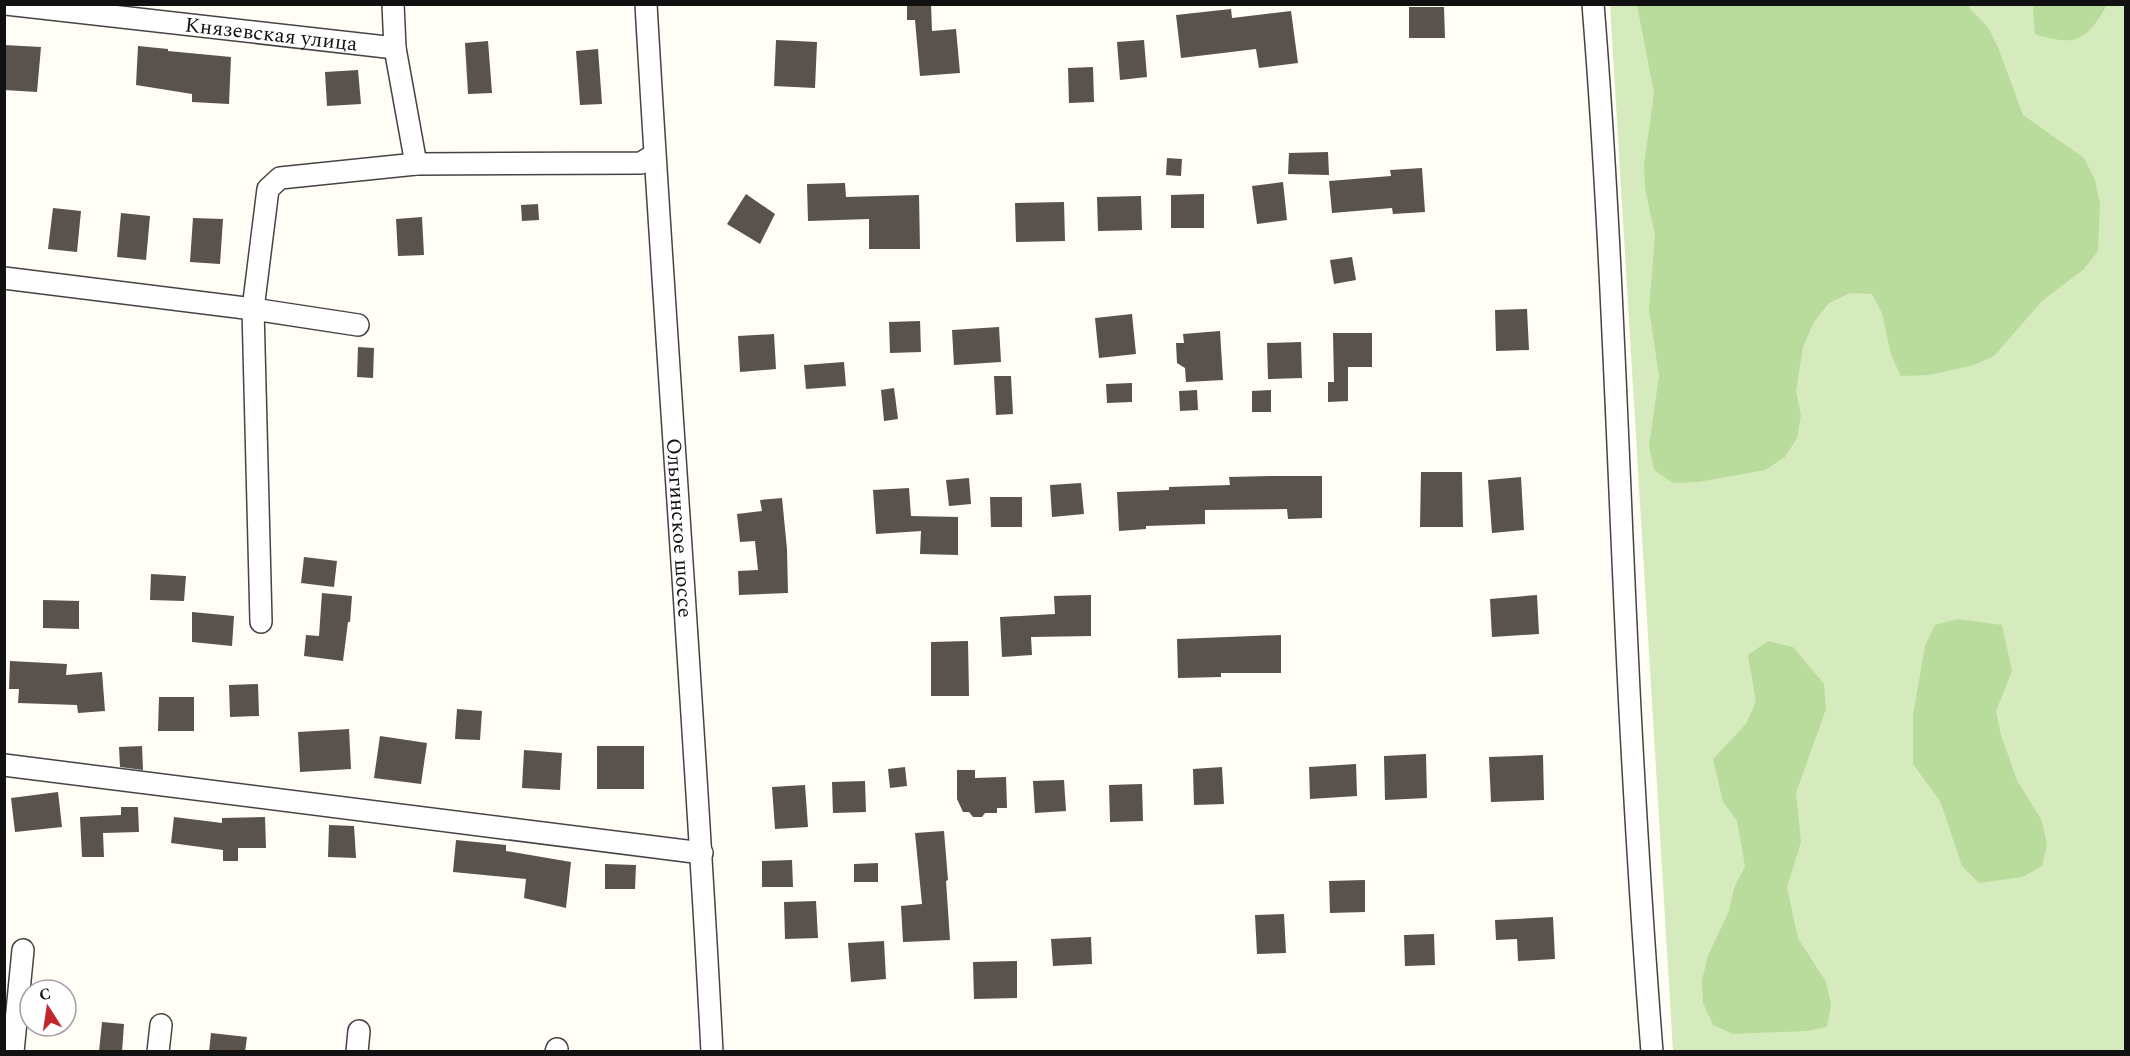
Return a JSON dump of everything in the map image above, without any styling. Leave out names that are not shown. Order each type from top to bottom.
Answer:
[{"type":"street","name":"Князевская улица","points":[[6,4],[395,48]]},
{"type":"street","points":[[393,4],[395,48],[416,164]]},
{"type":"street","name":"Ольгинское шоссе","points":[[646,4],[654,154],[702,853],[712,1052]]},
{"type":"street","points":[[1593,4],[1603,136],[1618,422],[1630,710],[1652,1052]]},
{"type":"street","points":[[261,622],[253,309],[268,189],[280,177],[416,164],[641,163],[654,154]]},
{"type":"street","points":[[4,278],[253,309],[358,326]]},
{"type":"street","points":[[4,765],[702,853]]},
{"type":"street","points":[[13,1052],[23,950]]},
{"type":"street","points":[[158,1052],[161,1025]]},
{"type":"green space","points":[[2036,4],[2107,5],[2093,27],[2086,33],[2078,38],[2061,40],[2035,34],[2033,8]]},
{"type":"green space","points":[[1610,5],[2125,5],[2125,1051],[1673,1051]]},
{"type":"green space","points":[[1637,5],[1969,5],[1970,9],[1987,26],[1998,47],[2023,115],[2084,158],[2095,180],[2100,204],[2098,251],[2084,269],[2042,301],[1994,356],[1974,365],[1929,375],[1901,376],[1891,355],[1882,313],[1872,294],[1850,293],[1829,303],[1814,322],[1803,347],[1796,391],[1801,415],[1797,438],[1785,457],[1765,470],[1698,482],[1673,483],[1654,470],[1649,446],[1659,376],[1649,309],[1655,235],[1645,188],[1644,165],[1654,93]]},
{"type":"green space","points":[[1958,619],[2002,625],[2012,671],[1996,711],[2001,735],[2017,780],[2042,821],[2047,845],[2042,866],[2022,877],[1979,883],[1962,866],[1940,801],[1913,764],[1913,715],[1925,646],[1935,625]]},
{"type":"green space","points":[[1768,641],[1793,647],[1824,684],[1826,709],[1796,793],[1801,842],[1787,887],[1798,938],[1826,982],[1831,1005],[1827,1027],[1806,1031],[1733,1034],[1713,1025],[1703,1003],[1702,980],[1708,956],[1729,911],[1734,888],[1745,866],[1737,821],[1723,802],[1713,759],[1746,724],[1756,702],[1748,655]]},
{"type":"building","points":[[907,4],[931,4],[932,31],[956,29],[960,73],[920,76],[915,20],[907,20]]},
{"type":"building","points":[[1409,7],[1444,7],[1445,38],[1409,38]]},
{"type":"building","points":[[1231,9],[1232,18],[1291,11],[1298,63],[1259,68],[1256,49],[1181,58],[1176,15]]},
{"type":"building","points":[[776,40],[817,42],[815,88],[774,86]]},
{"type":"building","points":[[1144,40],[1147,77],[1120,80],[1117,42]]},
{"type":"building","points":[[488,41],[492,93],[468,94],[465,43]]},
{"type":"building","points":[[4,45],[41,47],[37,92],[4,90]]},
{"type":"building","points":[[138,46],[231,57],[229,104],[192,102],[192,94],[136,85]]},
{"type":"building","points":[[598,49],[602,104],[580,105],[576,51]]},
{"type":"building","points":[[1093,67],[1094,102],[1069,103],[1068,68]]},
{"type":"building","points":[[358,70],[361,104],[327,106],[325,72]]},
{"type":"building","points":[[1328,152],[1329,175],[1288,174],[1289,153]]},
{"type":"building","points":[[1167,158],[1182,159],[1181,176],[1166,175]]},
{"type":"building","points":[[1422,168],[1425,212],[1393,214],[1392,208],[1332,213],[1329,181],[1391,176],[1390,170]]},
{"type":"building","points":[[1283,182],[1287,220],[1257,224],[1252,186]]},
{"type":"building","points":[[845,183],[846,197],[919,195],[920,249],[869,249],[869,219],[808,221],[807,184]]},
{"type":"building","points":[[746,194],[775,214],[760,244],[727,224]]},
{"type":"building","points":[[1204,194],[1204,228],[1171,228],[1171,195]]},
{"type":"building","points":[[1141,196],[1142,230],[1098,231],[1097,197]]},
{"type":"building","points":[[1064,202],[1065,241],[1016,242],[1015,203]]},
{"type":"building","points":[[538,204],[539,220],[522,221],[521,205]]},
{"type":"building","points":[[53,208],[81,211],[77,252],[48,249]]},
{"type":"building","points":[[121,213],[150,216],[146,260],[117,257]]},
{"type":"building","points":[[422,217],[424,255],[398,256],[396,219]]},
{"type":"building","points":[[193,218],[223,219],[220,264],[190,262]]},
{"type":"building","points":[[1352,257],[1356,280],[1334,284],[1330,260]]},
{"type":"building","points":[[1527,309],[1529,350],[1496,351],[1495,310]]},
{"type":"building","points":[[1132,314],[1136,354],[1099,358],[1095,318]]},
{"type":"building","points":[[920,321],[921,352],[890,353],[889,322]]},
{"type":"building","points":[[999,327],[1001,362],[954,365],[952,330]]},
{"type":"building","points":[[1220,331],[1223,380],[1186,382],[1185,368],[1177,363],[1176,343],[1184,343],[1183,334]]},
{"type":"building","points":[[1333,333],[1372,333],[1372,367],[1348,367],[1348,401],[1328,402],[1328,382],[1334,382]]},
{"type":"building","points":[[774,334],[776,369],[740,372],[738,336]]},
{"type":"building","points":[[1301,342],[1302,378],[1268,379],[1267,343]]},
{"type":"building","points":[[358,347],[374,348],[373,378],[357,377]]},
{"type":"building","points":[[844,362],[846,386],[806,389],[804,365]]},
{"type":"building","points":[[994,376],[1011,376],[1013,414],[996,415]]},
{"type":"building","points":[[1132,383],[1132,402],[1107,403],[1106,384]]},
{"type":"building","points":[[894,388],[898,419],[884,421],[881,390]]},
{"type":"building","points":[[1197,390],[1198,410],[1180,411],[1179,391]]},
{"type":"building","points":[[1271,390],[1271,412],[1252,412],[1252,391]]},
{"type":"building","points":[[1421,472],[1462,472],[1463,527],[1420,527]]},
{"type":"building","points":[[1322,476],[1322,518],[1288,519],[1287,509],[1205,510],[1205,524],[1146,526],[1146,529],[1119,531],[1117,492],[1230,485],[1229,477]]},
{"type":"building","points":[[1521,477],[1524,530],[1492,533],[1488,480]]},
{"type":"building","points":[[969,478],[971,504],[949,506],[946,480]]},
{"type":"building","points":[[1081,483],[1084,514],[1052,517],[1050,485]]},
{"type":"building","points":[[909,488],[911,516],[958,517],[958,555],[920,554],[921,531],[876,534],[873,490]]},
{"type":"building","points":[[990,497],[1022,497],[1022,527],[991,527]]},
{"type":"building","points":[[782,498],[788,593],[739,595],[738,571],[758,570],[755,541],[740,542],[737,514],[762,511],[760,500]]},
{"type":"building","points":[[304,557],[337,561],[334,587],[301,583]]},
{"type":"building","points":[[151,574],[186,576],[184,601],[150,600]]},
{"type":"building","points":[[322,593],[352,596],[343,661],[304,656],[306,635],[319,636]]},
{"type":"building","points":[[1091,595],[1091,636],[1031,637],[1032,655],[1002,657],[1000,617],[1055,614],[1054,596]]},
{"type":"building","points":[[1537,595],[1539,634],[1492,637],[1490,599]]},
{"type":"building","points":[[43,600],[79,601],[79,629],[43,628]]},
{"type":"building","points":[[192,612],[234,616],[232,646],[192,642]]},
{"type":"building","points":[[1281,635],[1281,673],[1221,673],[1221,677],[1178,678],[1177,639]]},
{"type":"building","points":[[968,641],[969,696],[931,696],[931,642]]},
{"type":"building","points":[[10,661],[67,664],[66,675],[102,672],[105,711],[78,713],[77,705],[18,703],[19,689],[9,689]]},
{"type":"building","points":[[258,684],[259,716],[230,717],[229,685]]},
{"type":"building","points":[[159,697],[194,697],[194,731],[158,731]]},
{"type":"building","points":[[457,709],[482,711],[480,740],[455,739]]},
{"type":"building","points":[[349,729],[351,769],[300,772],[298,732]]},
{"type":"building","points":[[380,736],[427,743],[421,784],[374,778]]},
{"type":"building","points":[[142,746],[143,770],[120,767],[119,747]]},
{"type":"building","points":[[597,746],[644,746],[644,789],[597,789]]},
{"type":"building","points":[[524,750],[562,753],[560,790],[522,788]]},
{"type":"building","points":[[1426,754],[1427,798],[1385,800],[1384,756]]},
{"type":"building","points":[[1543,755],[1544,800],[1491,802],[1489,757]]},
{"type":"building","points":[[1356,764],[1357,796],[1310,799],[1309,767]]},
{"type":"building","points":[[905,767],[907,786],[890,788],[888,769]]},
{"type":"building","points":[[1222,767],[1224,804],[1194,805],[1193,769]]},
{"type":"building","points":[[957,770],[975,770],[975,778],[1006,777],[1007,808],[997,808],[997,813],[985,813],[982,817],[973,817],[969,812],[963,812],[957,799]]},
{"type":"building","points":[[1064,780],[1066,811],[1035,813],[1033,781]]},
{"type":"building","points":[[865,781],[866,812],[833,813],[832,782]]},
{"type":"building","points":[[1142,784],[1143,821],[1110,822],[1109,785]]},
{"type":"building","points":[[805,785],[808,827],[775,829],[772,787]]},
{"type":"building","points":[[58,792],[62,827],[15,832],[11,798]]},
{"type":"building","points":[[121,807],[138,807],[139,832],[103,833],[104,857],[82,857],[80,817],[121,815]]},
{"type":"building","points":[[174,817],[222,823],[222,818],[265,817],[266,848],[238,848],[238,861],[223,861],[223,850],[171,843]]},
{"type":"building","points":[[329,825],[354,826],[356,858],[328,857]]},
{"type":"building","points":[[944,831],[950,940],[903,942],[901,906],[922,904],[915,833]]},
{"type":"building","points":[[456,840],[506,845],[506,851],[571,862],[566,908],[524,898],[526,879],[453,872]]},
{"type":"building","points":[[792,860],[793,887],[762,887],[762,861]]},
{"type":"building","points":[[878,863],[878,882],[854,882],[854,864]]},
{"type":"building","points":[[605,864],[636,865],[635,889],[605,889]]},
{"type":"building","points":[[1365,880],[1365,912],[1330,913],[1329,881]]},
{"type":"building","points":[[816,901],[818,938],[785,939],[784,902]]},
{"type":"building","points":[[1284,914],[1286,953],[1257,954],[1255,915]]},
{"type":"building","points":[[1553,917],[1555,959],[1518,961],[1517,939],[1496,940],[1495,920]]},
{"type":"building","points":[[1434,934],[1435,965],[1405,966],[1404,935]]},
{"type":"building","points":[[1091,937],[1092,964],[1053,966],[1051,939]]},
{"type":"building","points":[[884,941],[886,979],[851,982],[848,943]]},
{"type":"building","points":[[1017,961],[1017,998],[974,999],[973,962]]},
{"type":"building","points":[[102,1022],[124,1024],[122,1052],[99,1052]]},
{"type":"building","points":[[211,1033],[247,1037],[245,1052],[209,1052]]}]
